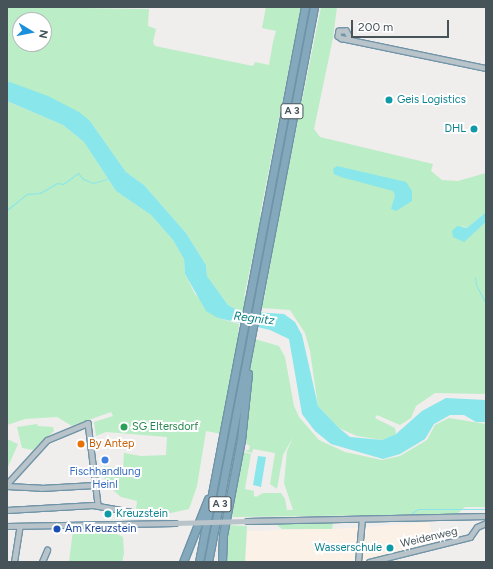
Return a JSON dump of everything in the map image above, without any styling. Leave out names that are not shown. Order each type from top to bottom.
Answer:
[{"type":"highway","name":"A 3","points":[[208,562],[234,447],[248,346],[258,294],[263,248],[305,7]]},
{"type":"highway","name":"A 3","points":[[269,215],[314,7]]},
{"type":"highway","name":"A 3","points":[[199,562],[250,293],[263,248]]},
{"type":"highway","points":[[240,408],[248,362],[248,346]]},
{"type":"highway","points":[[213,562],[234,447]]},
{"type":"highway","points":[[222,562],[223,535],[234,447]]},
{"type":"highway","points":[[182,562],[204,511],[221,448]]},
{"type":"street","points":[[350,39],[486,68]]},
{"type":"street","points":[[7,485],[47,440],[88,423],[94,485],[98,505]]},
{"type":"street","points":[[7,485],[36,488],[94,485]]},
{"type":"street","points":[[7,510],[98,505],[138,513]]},
{"type":"street","points":[[7,526],[486,516]]},
{"type":"street","points":[[358,562],[362,519]]},
{"type":"street","name":"Weidenweg","points":[[369,562],[470,537],[477,527],[486,523]]},
{"type":"street","points":[[14,562],[20,526]]},
{"type":"street","points":[[42,562],[47,550]]},
{"type":"shaded area","points":[[429,522],[435,545],[365,562],[245,562],[247,531],[355,528]]},
{"type":"green space","points":[[7,7],[149,9],[148,26],[156,29],[153,42],[155,46],[253,66],[255,62],[269,65],[276,31],[262,28],[266,7],[301,7],[260,215],[278,219],[321,7],[337,7],[333,38],[314,129],[320,137],[433,164],[431,171],[442,180],[458,181],[486,173],[486,212],[467,228],[462,226],[469,237],[486,222],[486,394],[435,393],[416,406],[411,418],[400,425],[377,415],[375,418],[395,428],[396,434],[382,440],[357,436],[339,428],[318,406],[310,351],[305,333],[290,310],[262,308],[252,311],[239,311],[228,305],[207,276],[206,265],[186,233],[144,185],[126,172],[90,121],[7,81]],"holes":[[[255,246],[273,249],[264,300],[244,297]]]},
{"type":"green space","points":[[7,101],[63,125],[84,142],[116,191],[151,215],[173,240],[184,259],[185,274],[195,294],[218,318],[239,324],[238,334],[279,346],[285,357],[294,406],[299,417],[319,440],[345,452],[382,460],[400,456],[427,440],[435,425],[449,418],[486,424],[486,507],[465,507],[457,514],[232,517],[243,452],[251,454],[245,489],[254,491],[254,496],[256,497],[263,493],[281,493],[285,499],[287,510],[293,510],[284,483],[287,451],[293,437],[283,455],[277,489],[270,484],[275,453],[253,449],[252,453],[244,451],[249,450],[250,446],[243,441],[244,438],[206,431],[197,486],[189,509],[171,513],[145,513],[143,510],[136,510],[137,501],[121,497],[105,483],[104,466],[123,469],[124,453],[141,456],[166,455],[167,437],[106,432],[96,436],[94,422],[113,416],[111,412],[72,426],[57,417],[25,419],[7,425]]},
{"type":"green space","points":[[37,424],[38,426],[53,427],[54,431],[33,450],[22,448],[17,427]]},
{"type":"green space","points":[[7,439],[18,444],[7,469]]},
{"type":"green space","points":[[333,523],[332,529],[282,529],[276,524]]},
{"type":"green space","points":[[227,525],[247,526],[245,562],[224,562]]},
{"type":"green space","points":[[73,530],[111,531],[123,537],[124,554],[122,562],[69,562]]},
{"type":"water","name":"Regnitz","points":[[7,81],[48,96],[79,112],[90,121],[126,172],[144,185],[186,233],[206,265],[207,276],[228,305],[239,311],[284,314],[295,322],[302,335],[318,406],[350,437],[382,440],[396,434],[422,411],[446,398],[486,400],[486,422],[476,422],[464,415],[450,415],[434,424],[425,439],[400,454],[383,459],[331,444],[315,431],[302,414],[289,339],[270,330],[218,318],[206,311],[185,274],[184,259],[173,240],[151,215],[116,191],[84,142],[63,125],[7,101]]},
{"type":"water","points":[[337,166],[406,182],[412,191],[412,201],[396,211],[391,209],[395,195],[393,191],[334,174],[333,169]]},
{"type":"water","points":[[486,212],[486,222],[464,242],[453,237],[452,231],[457,226],[467,228]]},
{"type":"water","points":[[258,456],[266,457],[261,487],[253,485]]},
{"type":"waterway","points":[[7,210],[27,194],[40,193],[57,183],[63,184],[78,173],[83,179],[93,183],[107,179]]},
{"type":"waterway","points":[[475,277],[476,285],[486,304]]},
{"type":"waterway","points":[[412,513],[418,509],[485,509],[486,506]]},
{"type":"place","name":"Geis Logistics","points":[[389,100]]},
{"type":"place","name":"DHL","points":[[474,129]]},
{"type":"place","name":"SG Eltersdorf","points":[[124,427]]},
{"type":"place","name":"By Antep","points":[[81,444]]},
{"type":"place","name":"Fischhandlung Heinl","points":[[105,460]]},
{"type":"place","name":"Kreuzstein","points":[[108,514]]},
{"type":"place","name":"Am Kreuzstein","points":[[57,529]]},
{"type":"place","name":"Wasserschule","points":[[390,548]]}]
